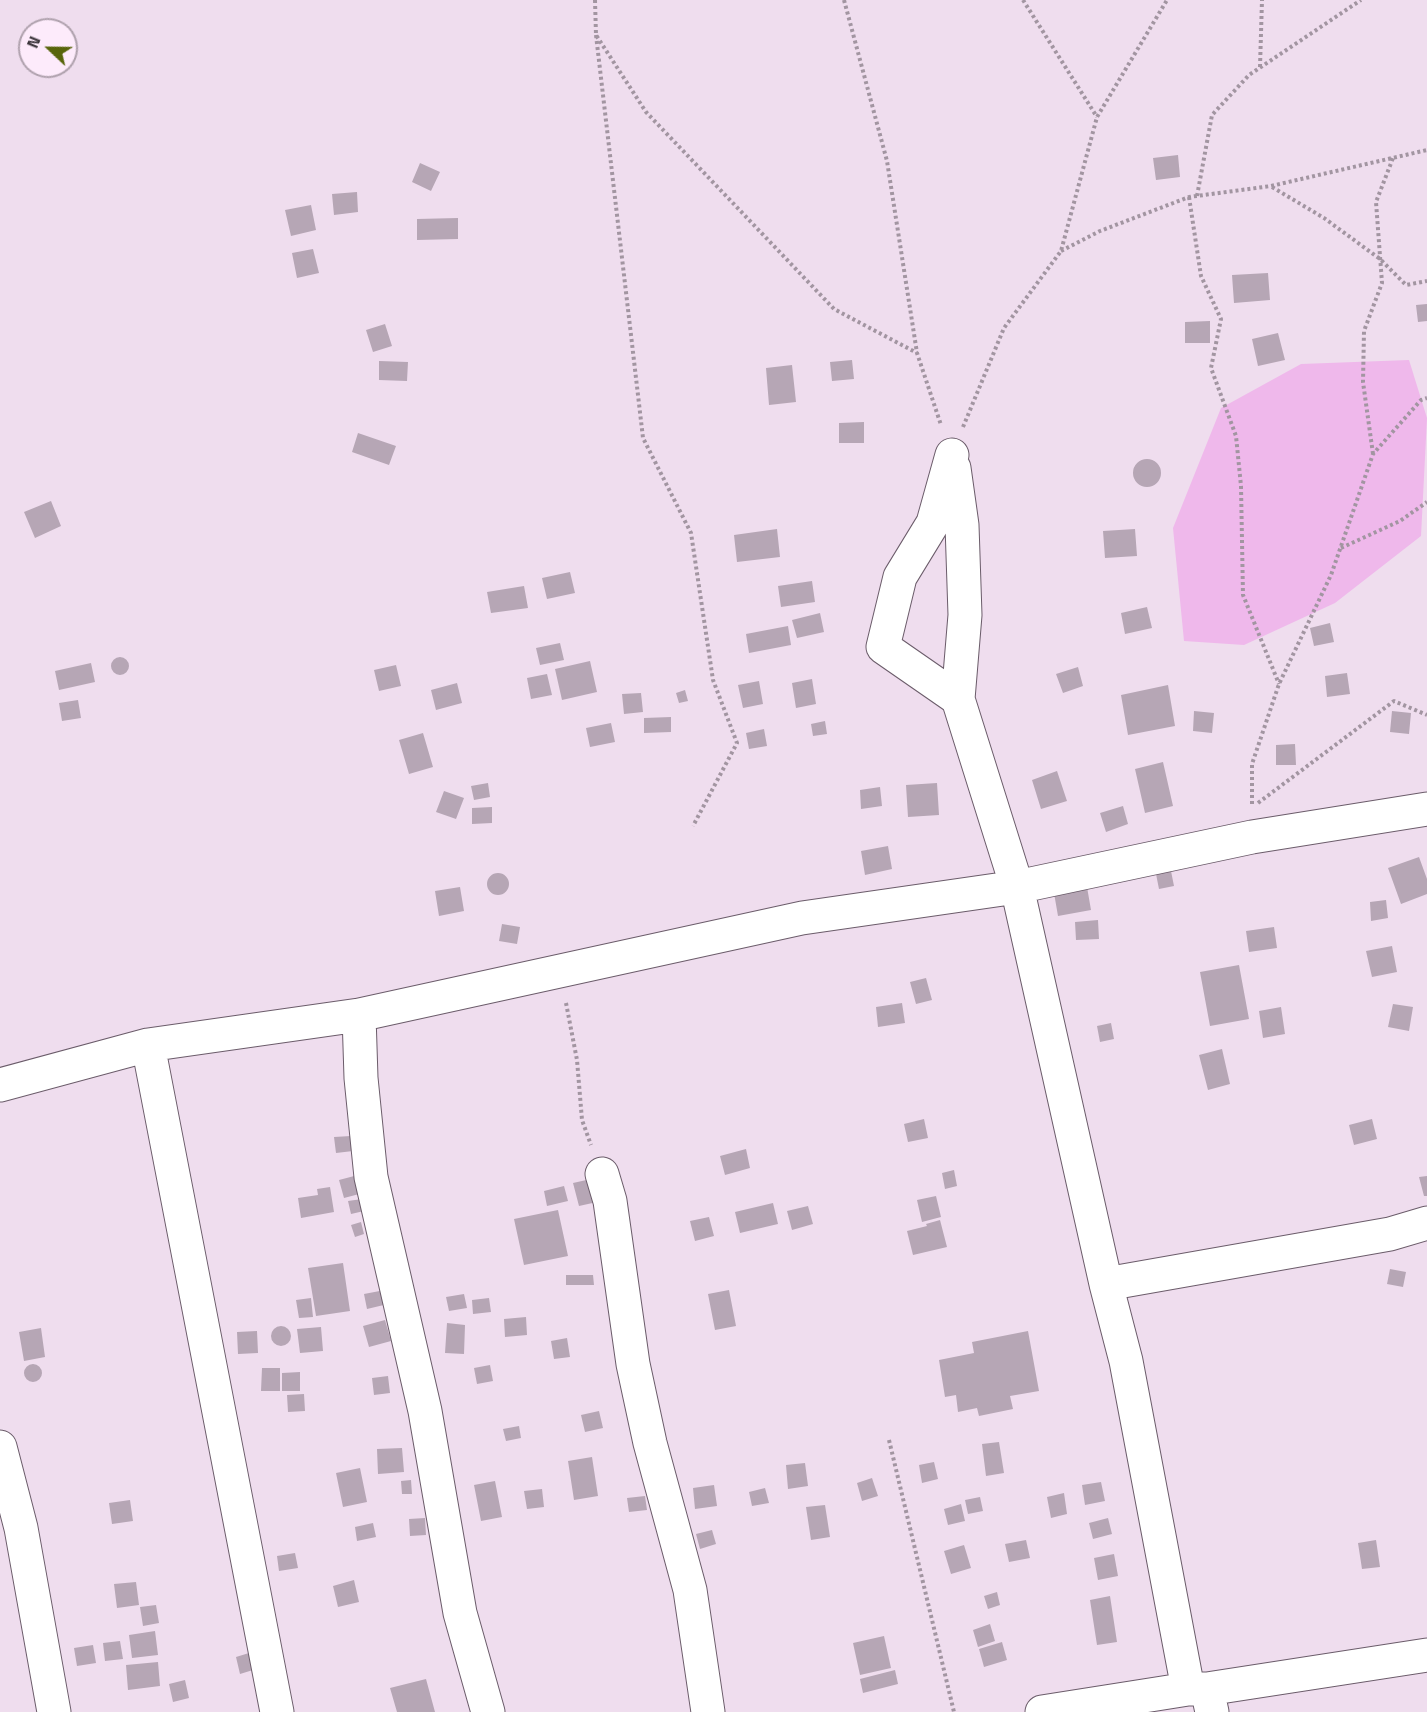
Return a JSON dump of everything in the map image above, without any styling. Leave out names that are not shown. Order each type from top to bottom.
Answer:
[{"type":"street","points":[[952,455],[933,523],[900,577],[883,647],[958,699]]},
{"type":"street","points":[[952,455],[962,525],[964,615],[958,699],[1017,887],[1202,1697]]},
{"type":"street","points":[[0,1085],[148,1045],[359,1015],[802,918],[1017,887],[1252,837],[1427,809]]},
{"type":"street","points":[[359,1015],[361,1078],[371,1177],[425,1411],[460,1613],[488,1712]]},
{"type":"street","points":[[148,1045],[277,1712]]},
{"type":"street","points":[[602,1174],[610,1202],[633,1364],[650,1443],[690,1590],[708,1712]]},
{"type":"street","points":[[1106,1284],[1389,1234],[1427,1223]]},
{"type":"street","points":[[0,1447],[21,1528],[54,1712]]},
{"type":"street","points":[[1042,1712],[1202,1697],[1427,1655]]},
{"type":"path","points":[[595,0],[596,35],[643,438],[691,533],[713,680],[737,743],[693,826]]},
{"type":"path","points":[[1023,0],[1097,117]]},
{"type":"path","points":[[952,455],[1004,328],[1061,250],[1097,117],[1167,0]]},
{"type":"path","points":[[1260,68],[1263,0]]},
{"type":"path","points":[[1197,196],[1212,115],[1249,75],[1361,0]]},
{"type":"path","points":[[844,1],[887,161],[917,353],[952,455]]},
{"type":"path","points":[[596,35],[646,112],[834,309],[917,353]]},
{"type":"path","points":[[1061,250],[1100,231],[1189,197],[1271,186],[1427,150]]},
{"type":"path","points":[[1373,454],[1363,382],[1364,332],[1382,283],[1376,202],[1394,158]]},
{"type":"path","points":[[1271,186],[1324,218],[1380,259],[1406,285],[1427,281]]},
{"type":"path","points":[[1189,197],[1201,276],[1221,320],[1211,368],[1236,436],[1241,486],[1243,595],[1279,684]]},
{"type":"path","points":[[1427,398],[1421,400],[1373,454],[1331,575],[1279,684],[1252,764],[1252,807],[1394,701],[1427,715]]},
{"type":"path","points":[[1341,548],[1400,521],[1427,502]]},
{"type":"path","points":[[560,972],[577,1060],[582,1120],[602,1174]]},
{"type":"path","points":[[889,1440],[954,1712]]},
{"type":"shaded area","points":[[1409,360],[1427,418],[1421,536],[1335,603],[1244,645],[1184,641],[1173,528],[1221,408],[1301,364]]},
{"type":"building","points":[[1178,155],[1180,177],[1156,180],[1153,158]]},
{"type":"building","points":[[420,163],[440,172],[431,191],[412,182]]},
{"type":"building","points":[[357,192],[358,212],[334,215],[332,194]]},
{"type":"building","points":[[311,205],[316,230],[291,236],[285,210]]},
{"type":"building","points":[[458,218],[458,239],[417,240],[417,219]]},
{"type":"building","points":[[313,249],[319,273],[297,278],[292,253]]},
{"type":"building","points":[[1268,273],[1270,300],[1234,303],[1232,275]]},
{"type":"building","points":[[1427,304],[1427,321],[1418,322],[1416,305]]},
{"type":"building","points":[[1210,321],[1210,343],[1185,343],[1185,322]]},
{"type":"building","points":[[385,324],[392,346],[373,352],[366,330]]},
{"type":"building","points":[[1278,333],[1285,360],[1258,366],[1252,339]]},
{"type":"building","points":[[852,360],[854,379],[832,381],[830,362]]},
{"type":"building","points":[[379,361],[408,362],[407,381],[379,380]]},
{"type":"building","points":[[792,365],[796,402],[769,405],[766,368]]},
{"type":"building","points":[[864,422],[864,443],[839,443],[839,423]]},
{"type":"building","points":[[358,433],[396,446],[389,465],[352,452]]},
{"type":"building","points":[[1147,459],[1157,463],[1161,473],[1157,483],[1147,487],[1137,483],[1133,473],[1137,463]]},
{"type":"building","points":[[51,501],[61,526],[35,538],[24,512]]},
{"type":"building","points":[[777,529],[780,557],[737,562],[734,535]]},
{"type":"building","points":[[1135,529],[1137,556],[1105,558],[1103,531]]},
{"type":"building","points":[[570,572],[575,593],[547,599],[542,578]]},
{"type":"building","points":[[812,581],[815,602],[781,607],[778,586]]},
{"type":"building","points":[[524,586],[528,608],[491,613],[487,592]]},
{"type":"building","points":[[1147,607],[1152,628],[1125,634],[1121,613]]},
{"type":"building","points":[[820,613],[824,632],[797,638],[792,620]]},
{"type":"building","points":[[1330,623],[1334,642],[1314,646],[1310,628]]},
{"type":"building","points":[[788,626],[791,645],[749,653],[746,634]]},
{"type":"building","points":[[560,643],[564,660],[540,665],[536,648]]},
{"type":"building","points":[[120,657],[126,660],[129,666],[126,672],[120,675],[114,672],[111,666],[114,660]]},
{"type":"building","points":[[590,661],[597,692],[562,700],[555,669]]},
{"type":"building","points":[[91,663],[95,682],[59,690],[55,671]]},
{"type":"building","points":[[396,665],[401,686],[379,691],[374,670]]},
{"type":"building","points":[[1078,667],[1083,686],[1063,693],[1056,674]]},
{"type":"building","points":[[1347,673],[1350,694],[1327,697],[1325,676]]},
{"type":"building","points":[[547,674],[552,695],[531,699],[527,678]]},
{"type":"building","points":[[812,679],[816,704],[796,708],[792,683]]},
{"type":"building","points":[[759,681],[763,704],[743,708],[738,685]]},
{"type":"building","points":[[457,683],[462,703],[436,710],[431,690]]},
{"type":"building","points":[[1168,685],[1175,726],[1128,735],[1121,695]]},
{"type":"building","points":[[685,690],[688,701],[679,703],[676,693]]},
{"type":"building","points":[[641,693],[643,712],[624,714],[622,694]]},
{"type":"building","points":[[78,700],[81,718],[62,721],[59,703]]},
{"type":"building","points":[[1194,711],[1214,713],[1212,733],[1193,731]]},
{"type":"building","points":[[1392,711],[1411,713],[1409,734],[1390,732]]},
{"type":"building","points":[[671,717],[671,732],[644,733],[644,718]]},
{"type":"building","points":[[825,721],[827,734],[813,736],[811,724]]},
{"type":"building","points":[[611,723],[615,742],[590,747],[586,728]]},
{"type":"building","points":[[764,729],[767,746],[749,749],[746,733]]},
{"type":"building","points":[[423,733],[433,767],[409,774],[399,740]]},
{"type":"building","points":[[1295,744],[1296,765],[1276,765],[1276,745]]},
{"type":"building","points":[[1163,762],[1173,806],[1145,813],[1135,769]]},
{"type":"building","points":[[1057,771],[1067,801],[1041,809],[1032,780]]},
{"type":"building","points":[[488,783],[490,797],[474,800],[471,786]]},
{"type":"building","points":[[937,783],[939,815],[908,817],[906,785]]},
{"type":"building","points":[[880,787],[882,806],[861,809],[860,790]]},
{"type":"building","points":[[444,791],[464,798],[456,819],[436,812]]},
{"type":"building","points":[[1123,806],[1128,824],[1106,832],[1100,813]]},
{"type":"building","points":[[492,807],[492,823],[472,824],[472,808]]},
{"type":"building","points":[[888,846],[892,869],[865,875],[861,851]]},
{"type":"building","points":[[1419,857],[1427,879],[1427,894],[1401,904],[1388,868]]},
{"type":"building","points":[[1171,871],[1174,886],[1159,889],[1156,874]]},
{"type":"building","points":[[494,873],[502,873],[509,880],[509,888],[502,895],[494,895],[487,888],[487,880]]},
{"type":"building","points":[[460,887],[464,911],[439,916],[435,891]]},
{"type":"building","points":[[1087,887],[1091,910],[1058,916],[1054,893]]},
{"type":"building","points":[[1386,900],[1388,918],[1371,921],[1370,902]]},
{"type":"building","points":[[1098,920],[1099,939],[1076,940],[1075,922]]},
{"type":"building","points":[[502,924],[520,927],[517,944],[499,941]]},
{"type":"building","points":[[1274,927],[1277,948],[1249,952],[1246,931]]},
{"type":"building","points":[[1392,946],[1397,972],[1372,977],[1366,951]]},
{"type":"building","points":[[1239,965],[1249,1019],[1210,1026],[1200,972]]},
{"type":"building","points":[[926,978],[932,1000],[916,1004],[910,982]]},
{"type":"building","points":[[902,1003],[905,1023],[878,1027],[876,1007]]},
{"type":"building","points":[[1393,1004],[1413,1007],[1409,1031],[1388,1027]]},
{"type":"building","points":[[1281,1007],[1285,1034],[1263,1038],[1259,1011]]},
{"type":"building","points":[[1111,1023],[1114,1039],[1100,1042],[1097,1026]]},
{"type":"building","points":[[1222,1049],[1230,1084],[1208,1090],[1199,1055]]},
{"type":"building","points":[[924,1119],[928,1138],[908,1142],[904,1124]]},
{"type":"building","points":[[1372,1119],[1377,1139],[1354,1145],[1349,1125]]},
{"type":"building","points":[[351,1136],[353,1151],[336,1153],[334,1137]]},
{"type":"building","points":[[746,1149],[750,1168],[725,1175],[720,1156]]},
{"type":"building","points":[[954,1170],[957,1186],[945,1189],[942,1173]]},
{"type":"building","points":[[358,1175],[363,1193],[344,1198],[339,1180]]},
{"type":"building","points":[[1427,1176],[1427,1196],[1424,1196],[1419,1177]]},
{"type":"building","points":[[591,1179],[597,1202],[579,1206],[573,1183]]},
{"type":"building","points":[[564,1186],[568,1201],[547,1206],[544,1191]]},
{"type":"building","points":[[330,1187],[334,1212],[301,1218],[298,1198],[318,1195],[317,1189]]},
{"type":"building","points":[[936,1196],[941,1217],[922,1222],[917,1200]]},
{"type":"building","points":[[362,1199],[364,1211],[351,1214],[348,1201]]},
{"type":"building","points":[[773,1203],[778,1224],[740,1233],[735,1212]]},
{"type":"building","points":[[808,1206],[813,1224],[792,1230],[787,1211]]},
{"type":"building","points":[[558,1210],[568,1256],[524,1265],[514,1219]]},
{"type":"building","points":[[709,1217],[714,1236],[695,1241],[690,1221]]},
{"type":"building","points":[[940,1220],[947,1247],[913,1255],[907,1231]]},
{"type":"building","points":[[361,1222],[364,1234],[355,1237],[351,1225]]},
{"type":"building","points":[[343,1263],[350,1311],[316,1316],[308,1268]]},
{"type":"building","points":[[1390,1269],[1406,1272],[1403,1287],[1387,1284]]},
{"type":"building","points":[[566,1275],[593,1275],[594,1285],[566,1285]]},
{"type":"building","points":[[385,1290],[388,1304],[367,1309],[364,1294]]},
{"type":"building","points":[[729,1290],[736,1326],[715,1330],[708,1294]]},
{"type":"building","points":[[464,1294],[467,1308],[449,1311],[446,1297]]},
{"type":"building","points":[[311,1298],[313,1317],[299,1318],[296,1300]]},
{"type":"building","points":[[489,1298],[491,1312],[473,1314],[472,1300]]},
{"type":"building","points":[[526,1317],[527,1335],[505,1337],[504,1319]]},
{"type":"building","points":[[385,1320],[391,1341],[369,1347],[363,1326]]},
{"type":"building","points":[[447,1323],[465,1325],[464,1354],[445,1353]]},
{"type":"building","points":[[281,1326],[288,1329],[291,1336],[288,1343],[281,1346],[274,1343],[271,1336],[274,1329]]},
{"type":"building","points":[[321,1327],[323,1351],[300,1353],[297,1329]]},
{"type":"building","points":[[41,1328],[45,1357],[24,1361],[19,1332]]},
{"type":"building","points":[[257,1331],[258,1353],[238,1354],[237,1332]]},
{"type":"building","points":[[1028,1331],[1039,1391],[1010,1396],[1013,1409],[979,1416],[977,1408],[958,1412],[956,1395],[945,1397],[939,1360],[974,1353],[972,1342]]},
{"type":"building","points":[[567,1338],[570,1357],[554,1359],[551,1341]]},
{"type":"building","points":[[33,1364],[39,1367],[42,1373],[39,1379],[33,1382],[27,1379],[24,1373],[27,1367]]},
{"type":"building","points":[[490,1365],[493,1381],[477,1384],[474,1368]]},
{"type":"building","points":[[262,1368],[280,1368],[280,1391],[261,1391]]},
{"type":"building","points":[[300,1372],[300,1391],[282,1391],[282,1373]]},
{"type":"building","points":[[388,1376],[390,1393],[374,1395],[372,1378]]},
{"type":"building","points":[[304,1394],[305,1411],[288,1412],[287,1395]]},
{"type":"building","points":[[599,1411],[603,1428],[585,1432],[581,1415]]},
{"type":"building","points":[[519,1426],[521,1438],[506,1441],[503,1429]]},
{"type":"building","points":[[999,1442],[1004,1473],[986,1476],[982,1444]]},
{"type":"building","points":[[402,1448],[404,1472],[378,1474],[377,1449]]},
{"type":"building","points":[[592,1457],[598,1496],[574,1500],[568,1461]]},
{"type":"building","points":[[934,1462],[938,1479],[922,1483],[919,1465]]},
{"type":"building","points":[[805,1463],[808,1486],[788,1489],[786,1465]]},
{"type":"building","points":[[360,1468],[367,1502],[343,1507],[336,1473]]},
{"type":"building","points":[[872,1478],[878,1496],[862,1501],[857,1483]]},
{"type":"building","points":[[411,1480],[412,1494],[402,1494],[401,1481]]},
{"type":"building","points":[[495,1481],[502,1517],[481,1521],[474,1485]]},
{"type":"building","points":[[1101,1482],[1105,1501],[1085,1505],[1082,1485]]},
{"type":"building","points":[[714,1485],[717,1506],[695,1509],[693,1488]]},
{"type":"building","points":[[765,1488],[769,1503],[752,1506],[749,1492]]},
{"type":"building","points":[[542,1489],[544,1507],[527,1509],[524,1491]]},
{"type":"building","points":[[1064,1493],[1067,1514],[1051,1518],[1047,1497]]},
{"type":"building","points":[[645,1496],[647,1510],[629,1512],[627,1498]]},
{"type":"building","points":[[980,1497],[983,1511],[968,1514],[965,1500]]},
{"type":"building","points":[[130,1500],[133,1521],[112,1524],[109,1503]]},
{"type":"building","points":[[961,1504],[965,1521],[948,1525],[944,1509]]},
{"type":"building","points":[[825,1505],[830,1537],[811,1540],[806,1507]]},
{"type":"building","points":[[425,1518],[426,1535],[410,1536],[409,1519]]},
{"type":"building","points":[[1108,1518],[1112,1534],[1093,1539],[1089,1523]]},
{"type":"building","points":[[373,1523],[376,1537],[357,1541],[355,1527]]},
{"type":"building","points":[[712,1530],[716,1544],[700,1549],[696,1534]]},
{"type":"building","points":[[1026,1540],[1030,1558],[1009,1562],[1005,1544]]},
{"type":"building","points":[[1376,1540],[1380,1567],[1362,1569],[1358,1543]]},
{"type":"building","points":[[964,1545],[971,1568],[951,1574],[944,1551]]},
{"type":"building","points":[[295,1553],[298,1568],[279,1571],[277,1556]]},
{"type":"building","points":[[1114,1554],[1118,1576],[1098,1580],[1094,1558]]},
{"type":"building","points":[[354,1580],[359,1602],[338,1607],[333,1586]]},
{"type":"building","points":[[136,1582],[139,1605],[117,1608],[114,1584]]},
{"type":"building","points":[[997,1592],[1000,1605],[988,1609],[984,1596]]},
{"type":"building","points":[[1110,1596],[1117,1642],[1097,1645],[1090,1600]]},
{"type":"building","points":[[156,1605],[159,1623],[143,1626],[140,1607]]},
{"type":"building","points":[[990,1624],[995,1641],[978,1647],[973,1630]]},
{"type":"building","points":[[155,1631],[158,1655],[132,1658],[129,1635]]},
{"type":"building","points":[[884,1636],[891,1668],[860,1675],[853,1643]]},
{"type":"building","points":[[120,1641],[123,1659],[105,1661],[103,1643]]},
{"type":"building","points":[[1002,1642],[1007,1660],[984,1667],[979,1649]]},
{"type":"building","points":[[93,1645],[96,1663],[77,1666],[74,1648]]},
{"type":"building","points":[[249,1653],[253,1670],[240,1674],[236,1657]]},
{"type":"building","points":[[158,1662],[160,1686],[128,1690],[126,1665]]},
{"type":"building","points":[[895,1670],[898,1684],[863,1693],[860,1679]]},
{"type":"building","points":[[426,1679],[435,1712],[397,1712],[390,1688]]},
{"type":"building","points":[[185,1680],[189,1698],[173,1702],[169,1684]]}]
